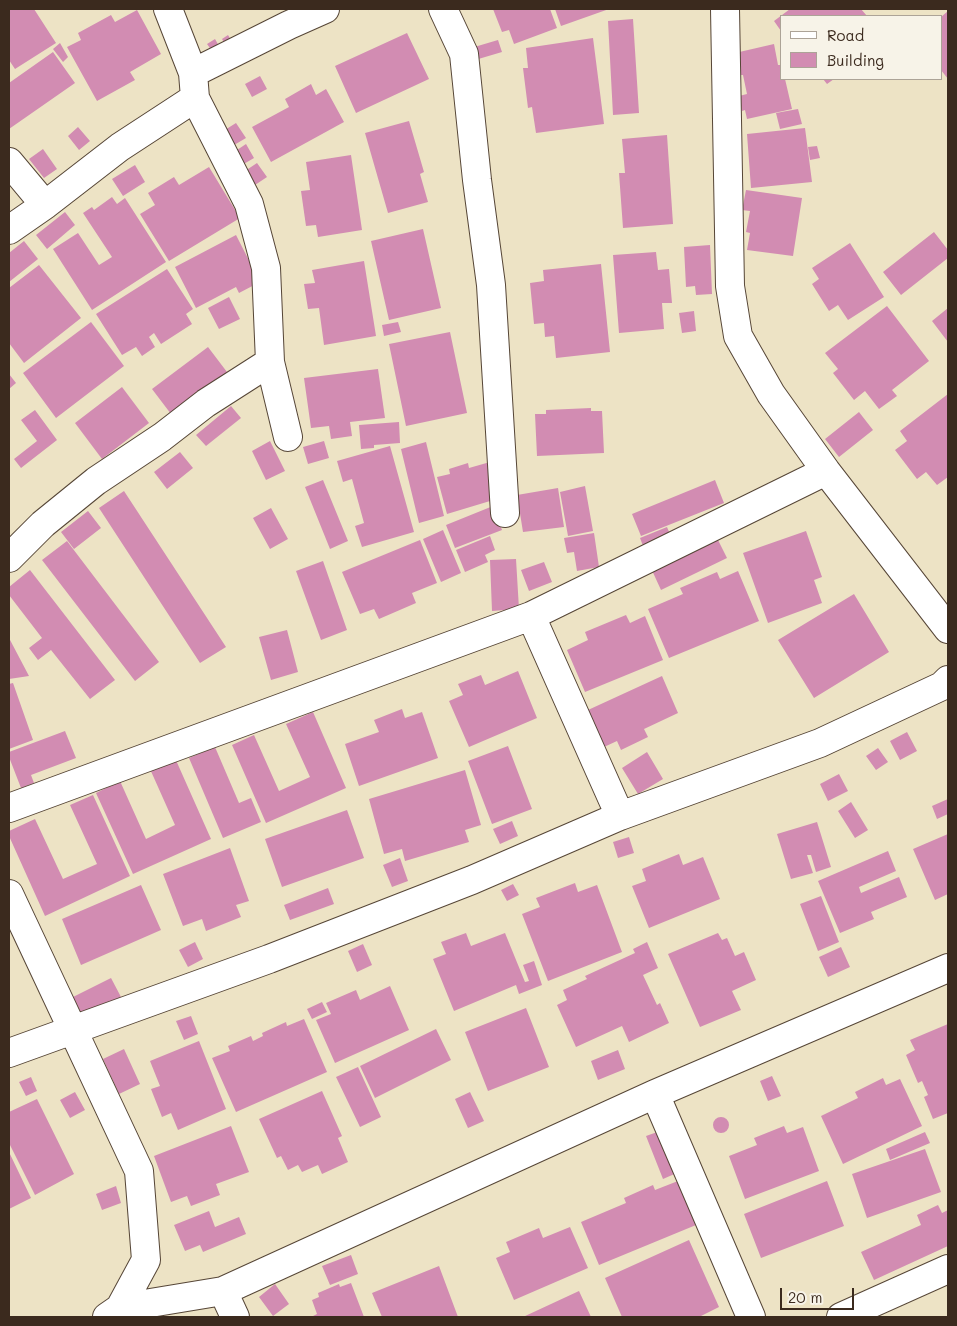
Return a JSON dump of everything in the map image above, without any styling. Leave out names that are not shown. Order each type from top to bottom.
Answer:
[{"type":"street","points":[[168,9],[194,85],[250,204],[266,268],[270,362],[288,437]]},
{"type":"street","points":[[9,230],[45,205],[120,147],[194,85],[289,25],[325,9]]},
{"type":"street","points":[[443,9],[464,54],[477,180],[491,285],[505,513]]},
{"type":"street","points":[[725,9],[730,286],[738,336],[771,394],[826,471],[947,625]]},
{"type":"street","points":[[9,162],[45,205]]},
{"type":"street","points":[[9,558],[44,524],[96,481],[162,437],[206,403],[270,362]]},
{"type":"street","points":[[9,808],[531,616],[826,471]]},
{"type":"street","points":[[531,616],[620,816]]},
{"type":"street","points":[[9,1053],[269,959],[426,898],[620,816],[820,743],[942,686],[948,680]]},
{"type":"street","points":[[9,894],[139,1171],[146,1260],[114,1313]]},
{"type":"street","points":[[114,1313],[223,1291],[655,1094],[948,968]]},
{"type":"street","points":[[655,1094],[751,1317]]},
{"type":"street","points":[[841,1317],[948,1269]]},
{"type":"street","points":[[223,1291],[235,1317]]},
{"type":"building","points":[[9,9],[34,9],[56,43],[15,69],[9,60]]},
{"type":"building","points":[[493,9],[550,9],[557,28],[514,44],[509,30],[502,32]]},
{"type":"building","points":[[555,9],[609,9],[561,26]]},
{"type":"building","points":[[790,9],[861,9],[866,15],[782,15]]},
{"type":"building","points":[[137,10],[161,54],[130,72],[135,80],[97,101],[67,47],[81,40],[78,33],[111,15],[115,22]]},
{"type":"building","points":[[948,11],[948,79],[942,71],[942,16]]},
{"type":"building","points":[[780,16],[780,30],[774,21]]},
{"type":"building","points":[[633,19],[639,113],[613,115],[608,21]]},
{"type":"building","points":[[407,33],[429,79],[356,113],[335,66]]},
{"type":"building","points":[[228,35],[231,40],[225,44],[222,39]]},
{"type":"building","points":[[593,38],[604,124],[536,133],[532,107],[528,108],[523,68],[528,68],[526,48]]},
{"type":"building","points":[[215,39],[219,46],[212,51],[207,44]]},
{"type":"building","points":[[498,40],[502,52],[475,60],[471,48]]},
{"type":"building","points":[[60,43],[68,57],[63,62],[53,49]]},
{"type":"building","points":[[774,44],[778,65],[780,65],[780,80],[785,80],[792,109],[747,119],[745,110],[742,111],[739,96],[747,94],[735,53]]},
{"type":"building","points":[[53,52],[75,83],[9,129],[9,83]]},
{"type":"building","points":[[260,76],[267,89],[252,97],[245,84]]},
{"type":"building","points":[[824,80],[833,80],[827,84]]},
{"type":"building","points":[[311,84],[316,95],[326,89],[344,122],[271,162],[252,127],[289,107],[285,99]]},
{"type":"building","points":[[798,109],[802,124],[780,129],[776,113]]},
{"type":"building","points":[[409,121],[424,172],[420,174],[428,202],[388,213],[365,133]]},
{"type":"building","points":[[236,123],[246,138],[229,148],[220,133]]},
{"type":"building","points":[[78,127],[90,141],[79,150],[68,136]]},
{"type":"building","points":[[805,128],[812,182],[751,188],[747,134]]},
{"type":"building","points":[[667,135],[673,224],[623,228],[619,173],[625,173],[622,139]]},
{"type":"building","points":[[246,144],[254,158],[242,165],[234,152]]},
{"type":"building","points":[[817,146],[820,158],[810,160],[808,147]]},
{"type":"building","points":[[43,149],[57,169],[44,178],[29,159]]},
{"type":"building","points":[[351,155],[362,230],[318,237],[316,225],[306,226],[301,191],[310,190],[306,162]]},
{"type":"building","points":[[257,163],[267,177],[252,187],[242,173]]},
{"type":"building","points":[[135,165],[145,182],[123,196],[112,179]]},
{"type":"building","points":[[209,167],[240,218],[169,261],[140,214],[155,205],[148,193],[174,177],[179,185]]},
{"type":"building","points":[[746,190],[802,198],[793,256],[747,250],[750,233],[746,232],[750,211],[742,210]]},
{"type":"building","points":[[112,197],[117,204],[125,198],[166,262],[92,310],[53,249],[78,233],[99,265],[112,257],[83,213],[92,207],[94,210]]},
{"type":"building","points":[[65,212],[75,225],[47,249],[36,235]]},
{"type":"building","points":[[423,229],[441,308],[389,320],[371,241]]},
{"type":"building","points":[[934,232],[948,250],[948,258],[901,295],[883,272]]},
{"type":"building","points":[[236,235],[260,282],[239,293],[236,287],[196,308],[175,267]]},
{"type":"building","points":[[24,241],[38,259],[9,282],[9,253]]},
{"type":"building","points":[[850,243],[884,297],[848,320],[838,305],[829,311],[812,284],[819,279],[812,268]]},
{"type":"building","points":[[710,245],[712,294],[696,295],[695,286],[686,287],[684,247]]},
{"type":"building","points":[[656,252],[658,270],[669,269],[672,303],[662,303],[664,329],[619,333],[613,255]]},
{"type":"building","points":[[364,261],[376,336],[324,345],[319,308],[308,309],[304,284],[315,283],[312,270]]},
{"type":"building","points":[[601,264],[610,352],[556,358],[554,336],[545,337],[544,323],[534,324],[530,283],[544,281],[543,270]]},
{"type":"building","points":[[39,265],[81,318],[24,363],[9,343],[9,288]]},
{"type":"building","points":[[167,269],[193,309],[186,314],[192,324],[161,344],[154,333],[149,337],[155,347],[142,356],[136,347],[122,355],[96,314]]},
{"type":"building","points":[[229,297],[240,319],[219,329],[208,308]]},
{"type":"building","points":[[887,306],[929,361],[892,390],[897,396],[879,409],[865,391],[854,400],[833,373],[838,369],[825,353]]},
{"type":"building","points":[[948,308],[948,342],[932,321]]},
{"type":"building","points":[[694,311],[696,331],[682,333],[679,313]]},
{"type":"building","points":[[91,322],[124,366],[56,418],[23,373]]},
{"type":"building","points":[[398,322],[401,332],[384,336],[382,325]]},
{"type":"building","points":[[450,332],[467,413],[406,426],[389,344]]},
{"type":"building","points":[[208,347],[227,372],[171,414],[152,389]]},
{"type":"building","points":[[378,369],[385,418],[350,422],[352,436],[331,439],[329,426],[311,428],[304,378]]},
{"type":"building","points":[[9,374],[16,383],[9,389]]},
{"type":"building","points":[[122,387],[149,423],[102,459],[75,423]]},
{"type":"building","points":[[948,394],[948,477],[937,485],[926,472],[917,479],[895,450],[907,441],[900,431]]},
{"type":"building","points":[[231,406],[241,418],[206,446],[196,435]]},
{"type":"building","points":[[591,408],[591,411],[602,411],[604,453],[537,456],[535,414],[546,414],[546,410]]},
{"type":"building","points":[[35,410],[57,440],[21,468],[14,459],[37,441],[21,420]]},
{"type":"building","points":[[859,412],[873,430],[839,457],[825,439]]},
{"type":"building","points":[[399,422],[400,443],[374,445],[374,448],[361,449],[359,425]]},
{"type":"building","points":[[270,441],[285,471],[266,480],[252,451]]},
{"type":"building","points":[[324,441],[329,458],[308,464],[303,447]]},
{"type":"building","points":[[426,442],[444,516],[419,523],[401,449]]},
{"type":"building","points":[[390,446],[414,532],[362,547],[355,526],[364,523],[352,479],[343,482],[337,461]]},
{"type":"building","points":[[180,452],[193,468],[167,489],[154,472]]},
{"type":"building","points":[[490,462],[500,498],[447,514],[437,477],[450,474],[449,469],[468,463],[469,468]]},
{"type":"building","points":[[323,480],[348,541],[330,549],[305,487]]},
{"type":"building","points":[[715,480],[724,503],[641,536],[632,514]]},
{"type":"building","points":[[585,486],[593,531],[568,536],[560,492]]},
{"type":"building","points":[[558,488],[564,527],[523,532],[517,495]]},
{"type":"building","points":[[124,491],[226,647],[200,663],[99,508]]},
{"type":"building","points":[[493,506],[502,530],[455,548],[446,525]]},
{"type":"building","points":[[271,508],[288,539],[270,549],[253,518]]},
{"type":"building","points":[[88,511],[101,528],[74,549],[61,532]]},
{"type":"building","points":[[667,527],[672,539],[645,551],[640,538]]},
{"type":"building","points":[[443,530],[461,573],[441,582],[423,539]]},
{"type":"building","points":[[806,531],[822,577],[814,580],[822,603],[768,623],[743,553]]},
{"type":"building","points":[[594,533],[599,567],[577,571],[574,552],[567,553],[564,538]]},
{"type":"building","points":[[715,534],[727,558],[661,590],[650,566]]},
{"type":"building","points":[[490,536],[495,550],[485,555],[488,562],[465,572],[456,550]]},
{"type":"building","points":[[420,540],[437,583],[412,593],[416,603],[379,619],[374,609],[360,614],[342,572]]},
{"type":"building","points":[[67,541],[159,662],[135,681],[42,560]]},
{"type":"building","points":[[516,559],[519,609],[492,611],[490,560]]},
{"type":"building","points":[[323,561],[347,630],[321,640],[296,571]]},
{"type":"building","points":[[544,562],[552,582],[529,591],[521,570]]},
{"type":"building","points":[[30,570],[115,680],[90,699],[51,650],[38,660],[29,648],[42,638],[9,595],[9,587]]},
{"type":"building","points":[[738,571],[759,621],[669,658],[648,609],[683,594],[680,588],[717,572],[720,579]]},
{"type":"building","points":[[854,594],[889,652],[814,698],[778,640]]},
{"type":"building","points":[[626,615],[630,623],[645,616],[663,660],[585,692],[567,650],[588,640],[585,632]]},
{"type":"building","points":[[287,630],[298,672],[271,680],[259,637]]},
{"type":"building","points":[[9,638],[29,676],[9,679]]},
{"type":"building","points":[[518,671],[537,718],[469,747],[449,701],[463,695],[458,684],[481,675],[485,685]]},
{"type":"building","points":[[662,676],[678,713],[644,729],[648,737],[621,750],[617,741],[604,747],[588,710]]},
{"type":"building","points":[[13,683],[33,740],[9,749],[9,684]]},
{"type":"building","points":[[402,709],[405,718],[422,712],[438,758],[359,786],[345,744],[379,732],[374,720]]},
{"type":"building","points":[[313,712],[346,788],[266,823],[232,745],[254,735],[279,791],[310,777],[286,724]]},
{"type":"building","points":[[65,731],[76,758],[31,775],[34,783],[21,788],[9,757],[9,752]]},
{"type":"building","points":[[907,732],[917,751],[900,760],[890,741]]},
{"type":"building","points":[[508,746],[532,809],[492,824],[468,761]]},
{"type":"building","points":[[215,747],[239,803],[251,798],[261,822],[223,838],[189,758]]},
{"type":"building","points":[[878,748],[888,762],[876,770],[866,756]]},
{"type":"building","points":[[647,752],[663,779],[638,794],[622,768]]},
{"type":"building","points":[[175,758],[211,839],[133,874],[96,793],[120,781],[146,839],[175,825],[150,769]]},
{"type":"building","points":[[465,770],[481,825],[465,830],[469,842],[405,861],[402,849],[384,854],[369,799]]},
{"type":"building","points":[[839,774],[848,791],[828,801],[820,784]]},
{"type":"building","points":[[93,795],[130,876],[45,916],[9,836],[9,831],[35,819],[63,879],[97,864],[70,805]]},
{"type":"building","points":[[948,799],[948,814],[937,819],[932,806]]},
{"type":"building","points":[[851,802],[868,830],[855,838],[838,811]]},
{"type":"building","points":[[347,810],[364,858],[282,887],[265,839]]},
{"type":"building","points":[[512,821],[518,836],[500,844],[493,829]]},
{"type":"building","points":[[817,822],[831,867],[816,872],[811,855],[807,855],[813,873],[791,879],[777,834]]},
{"type":"building","points":[[948,834],[948,894],[935,900],[913,849]]},
{"type":"building","points":[[629,837],[634,853],[618,858],[613,842]]},
{"type":"building","points":[[230,848],[249,901],[236,905],[241,917],[206,931],[202,919],[183,926],[163,874]]},
{"type":"building","points":[[888,851],[896,871],[859,887],[861,893],[899,877],[907,897],[871,912],[874,919],[840,933],[818,881]]},
{"type":"building","points":[[679,854],[683,865],[703,857],[720,899],[649,928],[632,886],[646,881],[642,869]]},
{"type":"building","points":[[400,858],[408,881],[392,887],[383,865]]},
{"type":"building","points":[[575,883],[578,892],[597,885],[622,952],[548,981],[522,914],[540,907],[536,898]]},
{"type":"building","points":[[513,884],[519,895],[507,901],[501,890]]},
{"type":"building","points":[[141,885],[161,930],[81,965],[62,919]]},
{"type":"building","points":[[328,888],[334,904],[290,920],[284,905]]},
{"type":"building","points":[[821,896],[839,942],[818,951],[800,904]]},
{"type":"building","points":[[466,933],[471,946],[505,933],[525,982],[529,981],[523,965],[534,961],[542,985],[519,994],[516,985],[454,1011],[433,959],[446,954],[441,942]]},
{"type":"building","points":[[718,933],[722,940],[727,938],[735,956],[744,952],[756,980],[732,991],[741,1010],[700,1027],[668,954]]},
{"type":"building","points":[[195,942],[203,959],[188,967],[179,950]]},
{"type":"building","points":[[647,942],[658,968],[643,975],[657,1005],[660,1003],[669,1023],[629,1042],[622,1026],[576,1047],[557,1005],[567,1000],[563,990],[587,979],[585,976],[635,953],[633,949]]},
{"type":"building","points":[[363,944],[372,965],[357,972],[348,951]]},
{"type":"building","points":[[841,947],[850,967],[828,977],[819,957]]},
{"type":"building","points":[[111,978],[121,997],[83,1017],[73,997]]},
{"type":"building","points":[[390,986],[409,1030],[335,1063],[316,1020],[331,1014],[326,1003],[356,990],[360,1000]]},
{"type":"building","points":[[322,1002],[327,1012],[312,1019],[307,1009]]},
{"type":"building","points":[[526,1008],[549,1067],[488,1091],[465,1032]]},
{"type":"building","points":[[191,1016],[198,1034],[184,1040],[176,1021]]},
{"type":"building","points":[[304,1019],[327,1072],[236,1112],[212,1058],[230,1051],[228,1046],[251,1036],[253,1041],[263,1036],[262,1033],[286,1022],[287,1026]]},
{"type":"building","points":[[948,1024],[948,1113],[933,1119],[924,1097],[928,1095],[922,1081],[918,1083],[906,1055],[915,1050],[910,1040]]},
{"type":"building","points":[[436,1029],[451,1060],[375,1098],[360,1066]]},
{"type":"building","points":[[199,1041],[226,1109],[178,1130],[171,1113],[162,1117],[151,1089],[160,1086],[150,1061]]},
{"type":"building","points":[[124,1049],[140,1084],[119,1094],[103,1059]]},
{"type":"building","points":[[618,1050],[625,1069],[598,1080],[591,1061]]},
{"type":"building","points":[[358,1067],[381,1117],[360,1127],[336,1077]]},
{"type":"building","points":[[772,1076],[781,1096],[768,1101],[760,1081]]},
{"type":"building","points":[[31,1077],[37,1091],[26,1096],[19,1082]]},
{"type":"building","points":[[883,1078],[886,1085],[900,1079],[922,1126],[843,1164],[821,1116],[858,1098],[855,1092]]},
{"type":"building","points":[[322,1091],[342,1136],[338,1138],[348,1162],[322,1174],[318,1165],[302,1172],[298,1165],[288,1170],[281,1156],[277,1158],[259,1119]]},
{"type":"building","points":[[75,1092],[85,1110],[70,1118],[60,1100]]},
{"type":"building","points":[[470,1092],[484,1121],[468,1128],[455,1099]]},
{"type":"building","points":[[37,1099],[74,1174],[35,1195],[9,1143],[9,1112]]},
{"type":"building","points":[[718,1117],[724,1117],[729,1122],[727,1131],[718,1133],[713,1128],[713,1122]]},
{"type":"building","points":[[231,1126],[249,1172],[216,1184],[220,1195],[191,1206],[187,1196],[171,1202],[154,1156]]},
{"type":"building","points":[[784,1126],[787,1133],[803,1127],[819,1171],[745,1199],[729,1156],[757,1145],[754,1138]]},
{"type":"building","points":[[663,1130],[679,1172],[663,1179],[646,1136]]},
{"type":"building","points":[[925,1132],[930,1143],[890,1160],[886,1149]]},
{"type":"building","points":[[925,1149],[941,1192],[867,1218],[852,1174]]},
{"type":"building","points":[[9,1152],[31,1198],[9,1209]]},
{"type":"building","points":[[678,1181],[696,1225],[599,1265],[581,1222],[626,1203],[624,1198],[653,1185],[655,1190]]},
{"type":"building","points":[[827,1181],[844,1226],[761,1258],[744,1214]]},
{"type":"building","points":[[116,1186],[121,1203],[102,1210],[96,1194]]},
{"type":"building","points":[[938,1205],[942,1213],[948,1210],[948,1246],[874,1280],[861,1252],[921,1225],[917,1215]]},
{"type":"building","points":[[209,1211],[215,1227],[239,1217],[246,1234],[203,1252],[200,1245],[185,1251],[174,1225]]},
{"type":"building","points":[[570,1227],[588,1268],[514,1300],[496,1258],[510,1252],[506,1242],[539,1228],[543,1238]]},
{"type":"building","points":[[689,1240],[719,1307],[699,1317],[622,1317],[605,1278]]},
{"type":"building","points":[[351,1255],[358,1274],[330,1285],[322,1266]]},
{"type":"building","points":[[439,1266],[458,1317],[382,1317],[372,1293]]},
{"type":"building","points":[[351,1283],[364,1317],[311,1317],[317,1314],[312,1300],[319,1297],[318,1293],[339,1284],[340,1287]]},
{"type":"building","points":[[275,1284],[289,1304],[273,1316],[259,1297]]},
{"type":"building","points":[[579,1291],[591,1317],[523,1317]]}]
